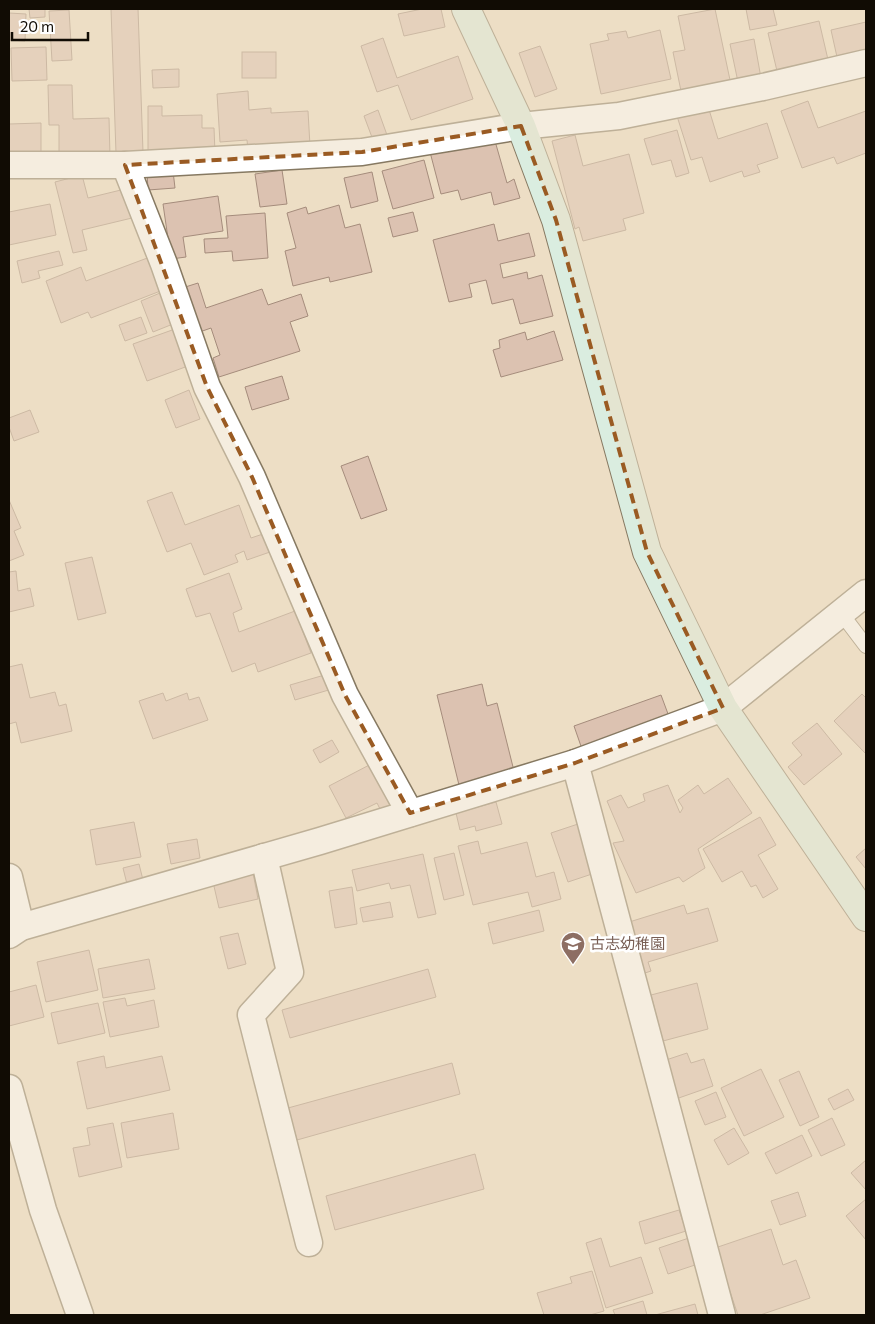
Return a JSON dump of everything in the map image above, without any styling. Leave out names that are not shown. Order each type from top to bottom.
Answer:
[{"type":"street","points":[[466,9],[521,126],[556,220],[647,552],[723,708],[866,917]]},
{"type":"street","points":[[9,165],[125,165],[362,152],[521,126],[619,116],[763,87],[866,63]]},
{"type":"street","points":[[125,165],[164,264],[207,387],[252,476],[345,696],[410,813]]},
{"type":"street","points":[[9,877],[15,931],[575,763],[723,708],[866,593]]},
{"type":"street","points":[[575,763],[722,1315]]},
{"type":"street","points":[[264,857],[290,972],[251,1015],[309,1243]]},
{"type":"street","points":[[9,1088],[43,1210],[80,1315]]},
{"type":"lane","points":[[841,613],[866,646]]},
{"type":"highlighted area","points":[[521,126],[556,220],[647,552],[723,708],[575,763],[410,813],[345,695],[252,477],[207,387],[125,165],[362,152]]},
{"type":"building","points":[[29,9],[45,9],[45,17],[30,18]]},
{"type":"building","points":[[111,9],[138,9],[143,152],[116,153]]},
{"type":"building","points":[[422,9],[441,9],[445,27],[404,36],[398,14]]},
{"type":"building","points":[[715,9],[730,80],[681,91],[673,52],[685,50],[678,16]]},
{"type":"building","points":[[746,9],[773,9],[777,25],[750,30]]},
{"type":"building","points":[[69,10],[72,60],[52,61],[49,11]]},
{"type":"building","points":[[9,13],[26,14],[25,41],[9,40]]},
{"type":"building","points":[[819,21],[829,64],[777,71],[768,33]]},
{"type":"building","points":[[866,22],[866,51],[837,57],[831,30]]},
{"type":"building","points":[[660,30],[671,79],[601,94],[590,44],[609,40],[607,34],[626,31],[628,38]]},
{"type":"building","points":[[383,38],[397,78],[458,56],[473,99],[411,120],[398,85],[377,92],[361,46]]},
{"type":"building","points":[[754,39],[761,78],[738,82],[730,44]]},
{"type":"building","points":[[540,46],[557,89],[535,97],[519,53]]},
{"type":"building","points":[[46,47],[47,80],[12,81],[11,48]]},
{"type":"building","points":[[242,52],[276,52],[276,78],[242,78]]},
{"type":"building","points":[[179,69],[179,87],[153,88],[152,70]]},
{"type":"building","points":[[48,85],[72,85],[73,119],[109,118],[110,157],[59,158],[59,125],[49,125]]},
{"type":"building","points":[[248,91],[249,110],[271,108],[271,113],[308,111],[310,146],[248,150],[247,140],[220,142],[217,94]]},
{"type":"building","points":[[808,101],[818,128],[866,111],[866,153],[837,164],[834,157],[802,168],[781,111]]},
{"type":"building","points":[[707,103],[718,139],[767,123],[778,158],[757,165],[760,172],[744,177],[742,171],[710,182],[702,157],[691,160],[676,113]]},
{"type":"building","points":[[148,106],[162,106],[162,116],[202,115],[202,128],[214,128],[215,153],[148,154]]},
{"type":"building","points":[[378,110],[387,135],[373,140],[364,116]]},
{"type":"building","points":[[41,123],[41,157],[9,157],[9,124]]},
{"type":"building","points":[[677,130],[689,173],[676,177],[671,160],[652,165],[644,139]]},
{"type":"building","points":[[575,135],[583,166],[629,154],[644,213],[623,219],[626,230],[583,241],[579,227],[575,229],[552,141]]},
{"type":"building","points":[[495,141],[507,183],[514,179],[520,198],[494,205],[491,192],[461,200],[458,190],[441,194],[430,152]]},
{"type":"building","points":[[424,160],[434,198],[393,209],[382,171]]},
{"type":"building","points":[[282,170],[287,204],[260,207],[255,174]]},
{"type":"building","points":[[173,171],[175,188],[148,190],[147,172]]},
{"type":"building","points":[[372,172],[378,201],[351,208],[344,178]]},
{"type":"building","points":[[82,175],[88,198],[125,189],[132,218],[82,230],[87,250],[73,253],[55,182]]},
{"type":"building","points":[[218,196],[223,231],[183,237],[186,257],[171,259],[163,204]]},
{"type":"building","points":[[50,204],[56,235],[9,245],[9,212]]},
{"type":"building","points":[[339,205],[345,228],[360,224],[372,272],[330,282],[329,277],[293,286],[285,251],[296,248],[287,213],[306,207],[308,214]]},
{"type":"building","points":[[413,212],[418,231],[393,237],[388,218]]},
{"type":"building","points":[[265,213],[268,258],[233,261],[232,251],[205,253],[204,239],[228,238],[226,216]]},
{"type":"building","points":[[494,224],[498,241],[529,233],[535,256],[500,264],[503,278],[527,272],[528,279],[542,275],[553,316],[520,324],[513,299],[492,304],[486,280],[469,284],[472,297],[449,302],[433,240]]},
{"type":"building","points":[[59,251],[63,265],[38,271],[40,278],[22,283],[17,261]]},
{"type":"building","points":[[150,257],[163,290],[91,318],[88,312],[61,323],[46,281],[81,267],[86,281]]},
{"type":"building","points":[[198,283],[206,308],[262,289],[268,305],[301,294],[308,316],[290,322],[300,351],[219,377],[213,358],[220,355],[211,328],[194,334],[179,289]]},
{"type":"building","points":[[160,293],[173,324],[153,332],[141,301]]},
{"type":"building","points":[[141,317],[147,333],[125,341],[119,325]]},
{"type":"building","points":[[175,329],[188,366],[147,381],[133,344]]},
{"type":"building","points":[[554,331],[563,360],[501,377],[493,350],[500,348],[499,340],[525,332],[527,340]]},
{"type":"building","points":[[282,376],[289,399],[252,410],[245,387]]},
{"type":"building","points":[[189,390],[200,419],[176,428],[165,400]]},
{"type":"building","points":[[30,410],[39,432],[14,441],[9,427],[9,418]]},
{"type":"building","points":[[368,456],[387,510],[361,519],[341,466]]},
{"type":"building","points":[[172,492],[185,525],[239,505],[251,538],[263,534],[270,552],[247,560],[244,551],[235,555],[238,562],[204,575],[191,543],[167,552],[147,501]]},
{"type":"building","points":[[9,500],[21,528],[14,531],[24,555],[9,561]]},
{"type":"building","points":[[92,557],[106,613],[78,620],[65,563]]},
{"type":"building","points":[[16,571],[18,591],[30,588],[34,606],[9,612],[9,572]]},
{"type":"building","points":[[229,573],[242,609],[233,613],[239,632],[295,611],[311,653],[258,672],[255,663],[232,672],[210,613],[196,617],[186,589]]},
{"type":"building","points":[[22,664],[30,698],[55,692],[59,706],[66,704],[72,731],[21,743],[16,722],[9,724],[9,667]]},
{"type":"building","points":[[328,674],[332,689],[295,700],[290,685]]},
{"type":"building","points":[[482,684],[487,706],[497,703],[514,771],[459,785],[437,695]]},
{"type":"building","points":[[163,693],[166,701],[187,693],[189,700],[199,697],[208,720],[153,739],[139,701]]},
{"type":"building","points":[[862,694],[866,698],[866,754],[834,721]]},
{"type":"building","points":[[661,695],[671,722],[583,752],[574,726]]},
{"type":"building","points":[[817,723],[842,754],[804,785],[788,767],[802,755],[792,743]]},
{"type":"building","points":[[332,740],[339,752],[320,763],[313,750]]},
{"type":"building","points":[[375,762],[397,805],[382,813],[377,803],[346,818],[329,786]]},
{"type":"building","points":[[728,778],[752,813],[698,849],[705,868],[683,882],[679,877],[636,893],[613,843],[624,841],[607,801],[621,795],[628,808],[645,801],[643,794],[668,785],[680,813],[683,808],[678,800],[698,785],[704,794]]},
{"type":"building","points":[[496,802],[502,824],[476,831],[475,826],[460,830],[456,813]]},
{"type":"building","points":[[760,817],[776,845],[758,855],[778,889],[763,898],[756,885],[751,887],[742,871],[722,882],[703,849]]},
{"type":"building","points":[[134,822],[141,857],[96,865],[90,830]]},
{"type":"building","points":[[578,824],[595,873],[568,882],[551,833]]},
{"type":"building","points":[[197,839],[200,858],[171,864],[167,844]]},
{"type":"building","points":[[478,841],[481,854],[527,842],[536,877],[554,872],[561,899],[532,907],[528,892],[473,905],[458,846]]},
{"type":"building","points":[[866,848],[866,869],[856,857]]},
{"type":"building","points":[[454,853],[464,895],[444,900],[434,858]]},
{"type":"building","points":[[423,854],[436,914],[418,918],[410,885],[391,889],[389,883],[357,891],[352,870]]},
{"type":"building","points":[[139,864],[144,884],[128,888],[123,868]]},
{"type":"building","points":[[253,873],[258,899],[219,908],[213,882]]},
{"type":"building","points":[[352,887],[357,924],[335,928],[329,891]]},
{"type":"building","points":[[390,902],[393,917],[363,922],[360,908]]},
{"type":"building","points":[[684,905],[687,914],[708,908],[718,941],[648,962],[651,971],[642,974],[626,923]]},
{"type":"building","points":[[539,910],[544,931],[493,944],[488,923]]},
{"type":"building","points":[[238,933],[246,964],[228,969],[220,937]]},
{"type":"building","points":[[89,950],[98,990],[46,1002],[37,962]]},
{"type":"building","points":[[149,959],[155,989],[103,998],[98,969]]},
{"type":"building","points":[[428,969],[436,997],[290,1038],[282,1010]]},
{"type":"building","points":[[697,983],[708,1029],[663,1041],[651,995]]},
{"type":"building","points":[[36,985],[44,1017],[9,1026],[9,992]]},
{"type":"building","points":[[125,998],[127,1006],[154,1000],[159,1027],[110,1037],[103,1002]]},
{"type":"building","points":[[98,1003],[105,1033],[58,1044],[51,1013]]},
{"type":"building","points":[[687,1053],[691,1063],[704,1059],[713,1086],[673,1100],[660,1062]]},
{"type":"building","points":[[104,1056],[106,1068],[162,1056],[170,1090],[87,1109],[77,1062]]},
{"type":"building","points":[[452,1063],[460,1094],[297,1140],[288,1108]]},
{"type":"building","points":[[761,1069],[784,1117],[744,1136],[721,1088]]},
{"type":"building","points":[[799,1071],[819,1117],[800,1126],[779,1080]]},
{"type":"building","points":[[848,1089],[854,1100],[834,1110],[828,1099]]},
{"type":"building","points":[[716,1092],[726,1117],[705,1125],[695,1101]]},
{"type":"building","points":[[173,1113],[179,1149],[127,1158],[121,1123]]},
{"type":"building","points":[[832,1118],[845,1145],[821,1156],[808,1130]]},
{"type":"building","points":[[113,1123],[122,1167],[79,1177],[73,1148],[90,1145],[87,1128]]},
{"type":"building","points":[[734,1128],[749,1153],[728,1165],[714,1140]]},
{"type":"building","points":[[802,1135],[812,1156],[776,1174],[765,1153]]},
{"type":"building","points":[[475,1154],[484,1189],[335,1230],[326,1196]]},
{"type":"building","points":[[866,1160],[866,1190],[851,1173]]},
{"type":"building","points":[[798,1192],[806,1216],[780,1225],[771,1201]]},
{"type":"building","points":[[866,1199],[866,1240],[846,1216]]},
{"type":"building","points":[[679,1210],[686,1231],[645,1244],[639,1222]]},
{"type":"building","points":[[771,1229],[783,1265],[796,1260],[810,1298],[760,1315],[738,1315],[715,1248]]},
{"type":"building","points":[[601,1238],[610,1267],[641,1257],[653,1293],[606,1308],[586,1243]]},
{"type":"building","points":[[689,1238],[698,1264],[668,1274],[659,1248]]},
{"type":"building","points":[[592,1271],[604,1311],[590,1315],[544,1315],[537,1293],[572,1283],[570,1277]]},
{"type":"building","points":[[643,1301],[647,1315],[615,1315],[613,1310]]},
{"type":"building","points":[[695,1304],[698,1315],[655,1315]]},
{"type":"place","name":"古志幼稚園","points":[[573,965]]}]
